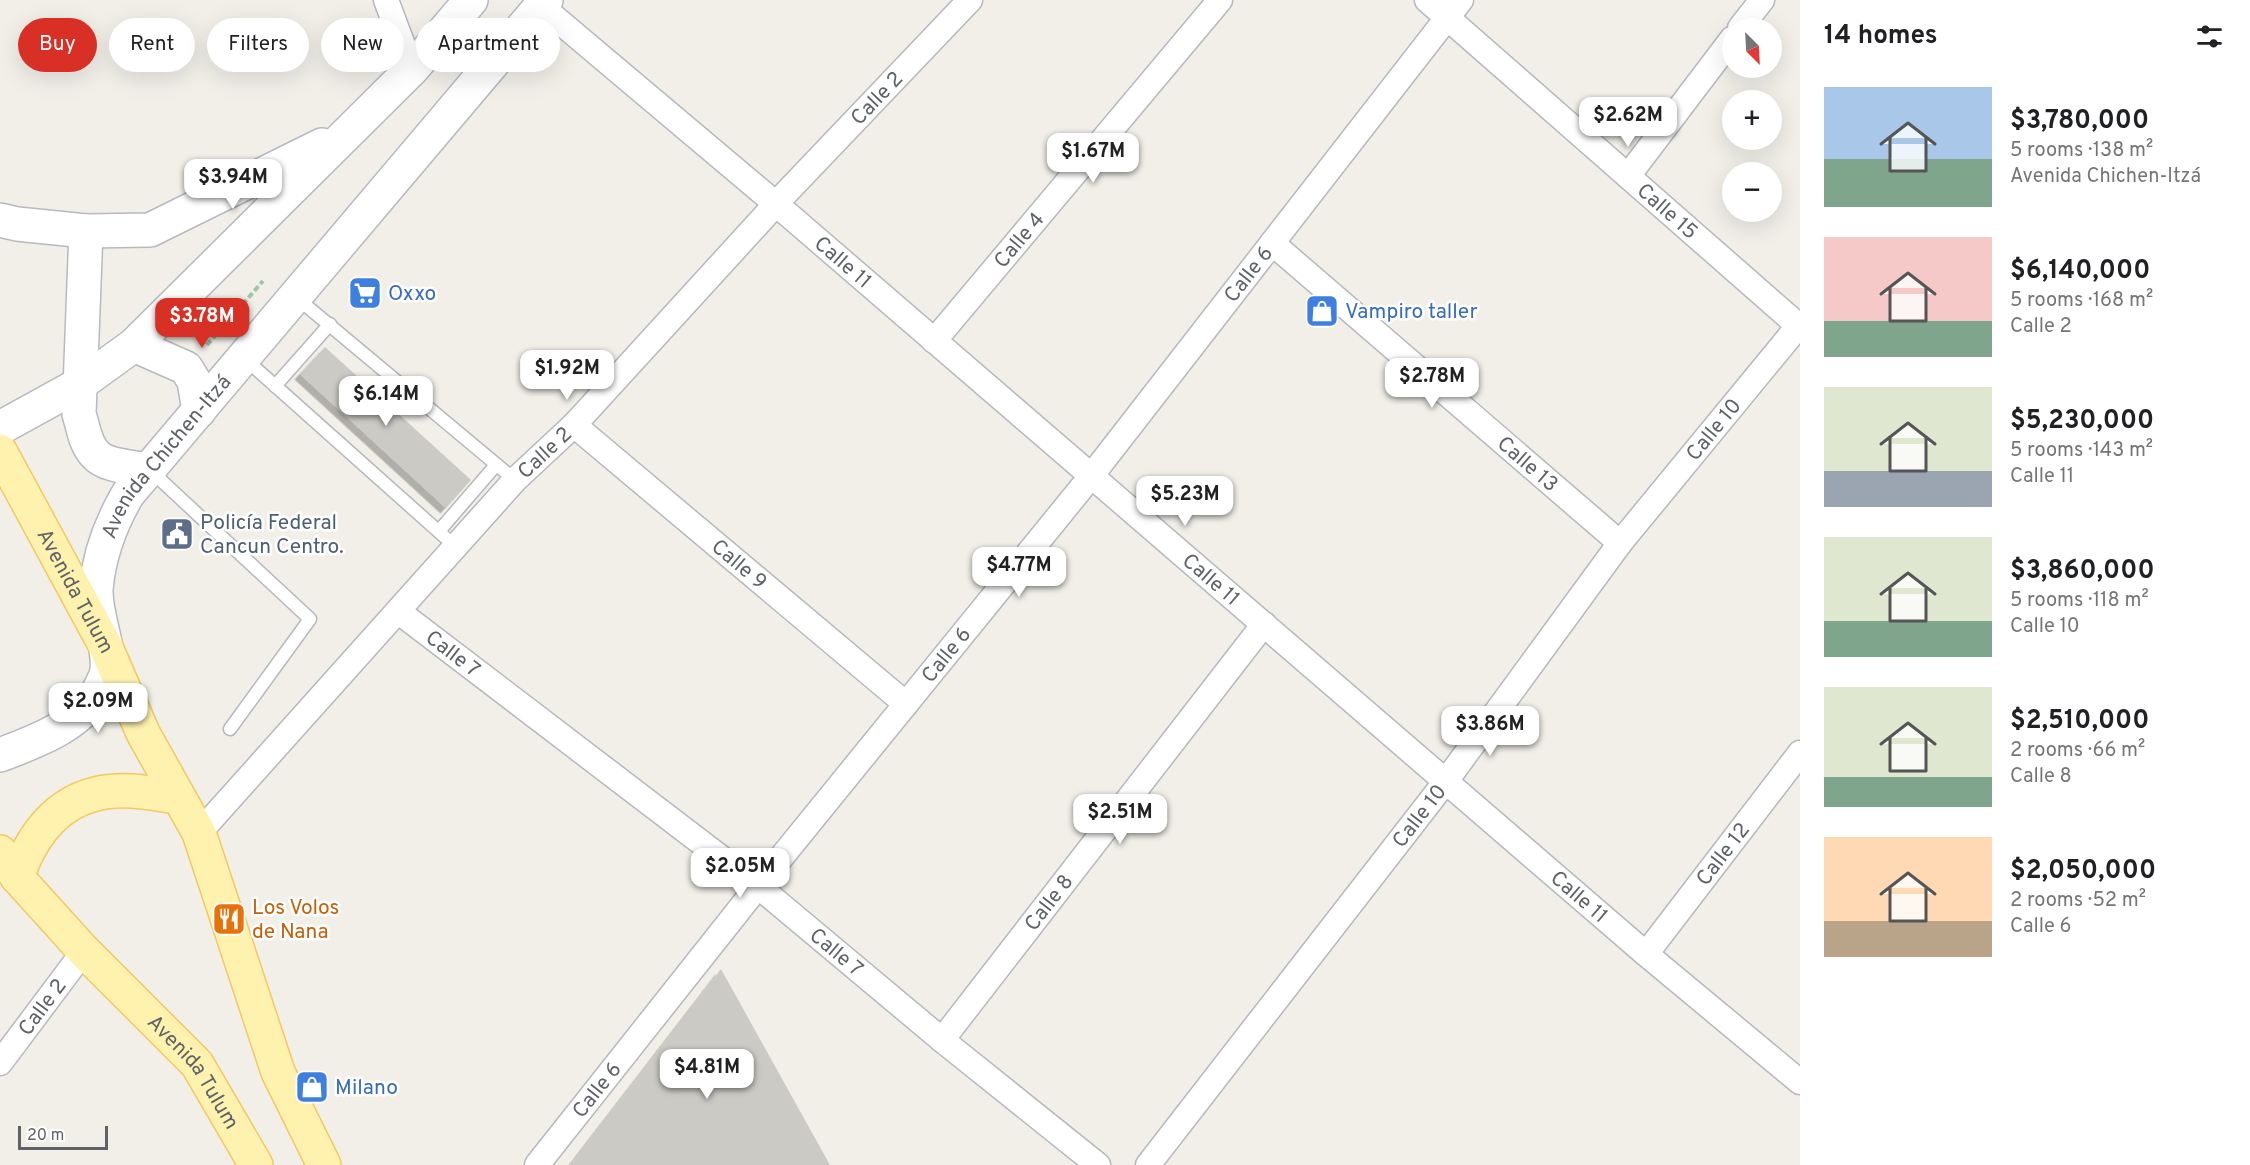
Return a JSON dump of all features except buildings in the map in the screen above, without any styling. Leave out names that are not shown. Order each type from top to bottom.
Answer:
[{"type":"main road","points":[[0,428],[80,384],[134,345],[412,69],[471,0]]},
{"type":"main road","name":"Avenida Chichen-Itzá","points":[[0,754],[56,731],[81,715],[95,699],[107,672],[96,591],[102,556],[114,518],[128,494],[544,3]]},
{"type":"main road","points":[[0,220],[17,224],[86,231],[150,230],[345,134]]},
{"type":"main road","points":[[86,231],[79,414],[95,455],[107,462],[150,470]]},
{"type":"main road","points":[[134,345],[186,368],[194,381],[199,411]]},
{"type":"main road","name":"Avenida Tulum","points":[[0,451],[105,645],[143,733],[199,833],[278,1072],[324,1165]]},
{"type":"main road","points":[[6,873],[26,853],[44,827],[60,810],[80,798],[105,791],[131,791],[178,797]]},
{"type":"main road","name":"Avenida Tulum","points":[[6,873],[196,1064],[256,1165]]},
{"type":"street","points":[[386,0],[412,69]]},
{"type":"street","name":"Calle 2","points":[[199,833],[399,612],[447,539],[574,425],[776,204],[970,0]]},
{"type":"street","name":"Calle 4","points":[[934,341],[1220,0]]},
{"type":"street","name":"Calle 15","points":[[1427,0],[1454,9],[1628,176],[1800,326]]},
{"type":"street","points":[[1748,18],[1762,0]]},
{"type":"street","name":"Calle 11","points":[[544,3],[1646,954],[1800,1082]]},
{"type":"street","name":"Calle 6","points":[[537,1165],[758,886],[1092,475],[1454,9]]},
{"type":"street","points":[[1628,176],[1722,52]]},
{"type":"street","name":"Calle 13","points":[[1272,243],[1620,543]]},
{"type":"street","name":"Calle 10","points":[[1148,1165],[1446,781],[1620,543],[1800,326]]},
{"type":"street","name":"Calle 9","points":[[574,425],[906,704]]},
{"type":"street","name":"Calle 7","points":[[399,612],[758,886],[942,1040],[1098,1165]]},
{"type":"street","name":"Calle 8","points":[[942,1040],[1264,624]]},
{"type":"street","name":"Calle 12","points":[[1646,954],[1800,753]]},
{"type":"street","name":"Calle 2","points":[[0,1063],[84,951]]},
{"type":"lane","points":[[296,296],[515,480]]},
{"type":"lane","points":[[275,386],[330,324]]},
{"type":"lane","points":[[244,358],[447,539],[496,465]]},
{"type":"lane","points":[[150,470],[310,618],[230,729]]},
{"type":"place","name":"Oxxo","points":[[365,293]]},
{"type":"place","name":"Vampiro taller","points":[[1322,311]]},
{"type":"place","name":"Policía Federal Cancun Centro.","points":[[177,534]]},
{"type":"place","name":"Los Volos de Nana","points":[[229,919]]},
{"type":"place","name":"Milano","points":[[312,1087]]}]
